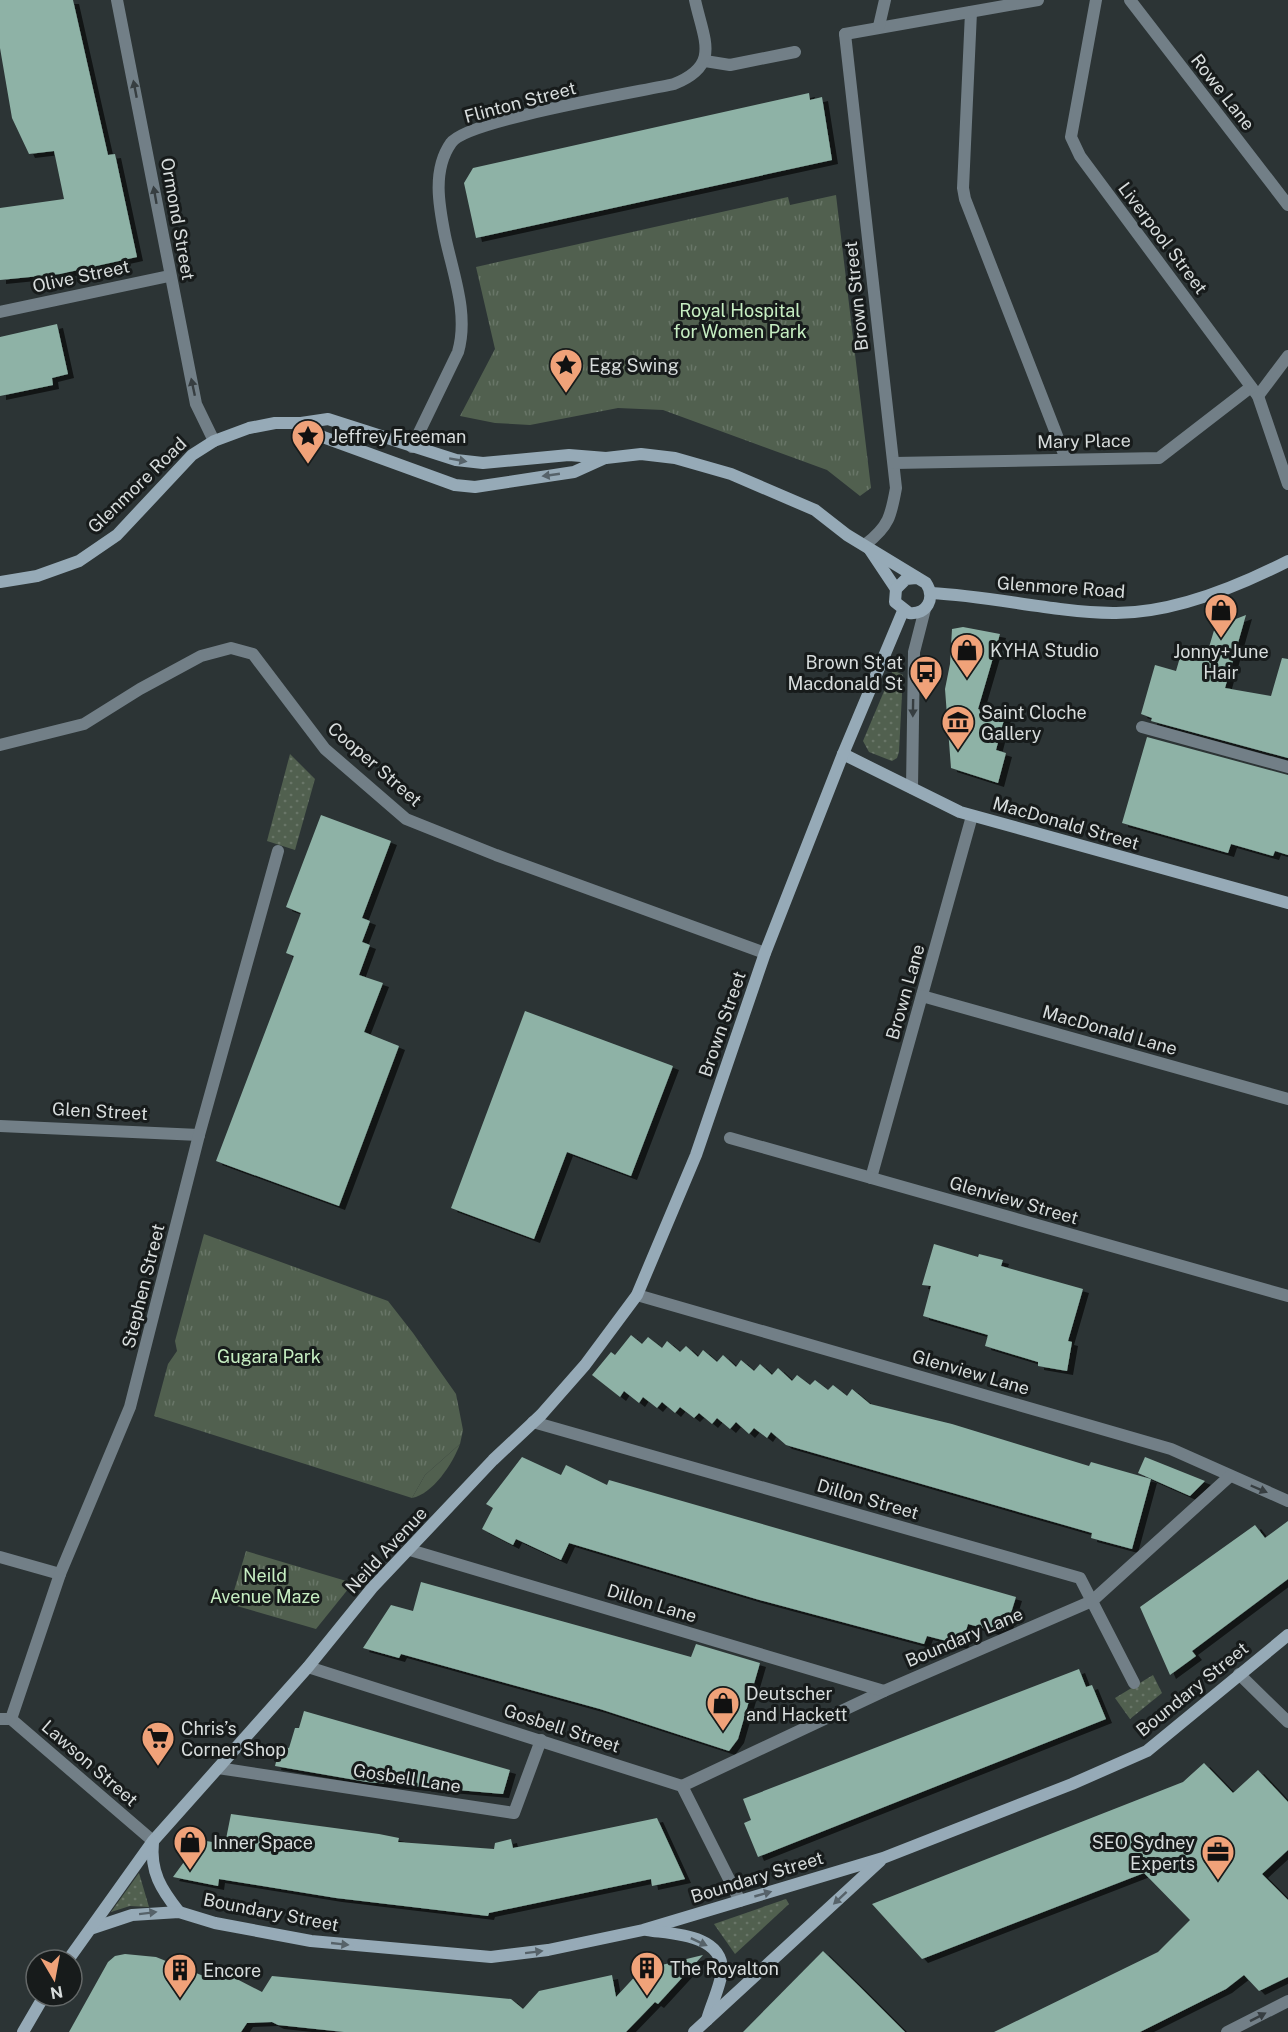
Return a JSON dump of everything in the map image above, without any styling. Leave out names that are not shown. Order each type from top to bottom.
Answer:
[{"type":"street","name":"Ormond Street","points":[[117,0],[196,404],[214,441]]},
{"type":"street","points":[[695,0],[705,45],[705,61],[730,65],[795,52]]},
{"type":"street","points":[[885,0],[879,26],[1031,1]]},
{"type":"street","name":"Liverpool Street","points":[[1096,0],[1071,138],[1080,156],[1254,392],[1288,484]]},
{"type":"street","name":"Rowe Lane","points":[[1130,0],[1288,205]]},
{"type":"street","points":[[971,12],[963,188],[965,198],[1066,459]]},
{"type":"street","name":"Brown Street","points":[[866,544],[886,526],[892,512],[896,488],[845,34],[879,26]]},
{"type":"street","name":"Flinton Street","points":[[412,447],[459,352],[463,337],[457,286],[445,235],[438,184],[441,162],[452,141],[471,129],[674,84],[699,71],[705,61]]},
{"type":"street","name":"Olive Street","points":[[0,312],[170,276]]},
{"type":"street","name":"Mary Place","points":[[894,463],[1159,458],[1254,392],[1288,356]]},
{"type":"street","name":"Glenmore Road","points":[[0,582],[37,576],[79,561],[117,535],[192,454],[214,441],[258,426],[328,419],[456,460],[483,463],[569,455],[606,458],[641,454],[675,458],[731,474],[815,510],[848,535],[866,544],[916,578]]},
{"type":"street","name":"Glenmore Road","points":[[301,423],[323,438],[454,485],[475,487],[574,472],[606,458]]},
{"type":"street","name":"Glenmore Road","points":[[866,544],[896,589]]},
{"type":"street","name":"Glenmore Road","points":[[931,592],[1014,604],[1115,613],[1178,604],[1229,589],[1288,561]]},
{"type":"street","points":[[912,788],[914,652],[931,592],[926,583],[916,578],[906,579],[896,589],[896,602],[903,611],[915,614],[925,609]]},
{"type":"street","name":"Brown Street","points":[[533,1422],[585,1365],[637,1295],[696,1155],[765,953],[843,754],[903,611]]},
{"type":"street","name":"Cooper Street","points":[[0,745],[84,724],[147,685],[201,656],[231,648],[253,654],[325,748],[406,819],[496,855],[765,953]]},
{"type":"street","points":[[1142,727],[1288,767]]},
{"type":"street","name":"MacDonald Street","points":[[843,754],[972,816],[1288,903]]},
{"type":"street","name":"Brown Lane","points":[[871,1178],[972,816]]},
{"type":"street","name":"Stephen Street","points":[[5,1719],[60,1574],[130,1407],[199,1135],[278,851]]},
{"type":"street","name":"MacDonald Lane","points":[[922,996],[1288,1099]]},
{"type":"street","name":"Glen Street","points":[[0,1126],[199,1135]]},
{"type":"street","name":"Glenview Street","points":[[730,1138],[1288,1296]]},
{"type":"street","name":"Glenview Lane","points":[[637,1295],[1171,1449],[1288,1501]]},
{"type":"street","name":"Neild Avenue","points":[[77,1948],[153,1841],[308,1667],[372,1588],[493,1460],[533,1422]]},
{"type":"street","name":"Dillon Street","points":[[533,1422],[1080,1578],[1134,1683]]},
{"type":"street","name":"Boundary Lane","points":[[682,1786],[884,1691],[1092,1601],[1230,1476]]},
{"type":"street","name":"Dillon Lane","points":[[410,1550],[884,1691]]},
{"type":"street","points":[[0,1557],[60,1574]]},
{"type":"street","name":"Boundary Street","points":[[92,1929],[132,1915],[179,1912],[215,1923],[311,1941],[491,1957],[548,1950],[643,1930],[884,1858],[1072,1784],[1147,1751],[1288,1635]]},
{"type":"street","name":"Gosbell Street","points":[[308,1667],[682,1786]]},
{"type":"street","points":[[1239,1674],[1288,1722]]},
{"type":"street","name":"Lawson Street","points":[[5,1719],[153,1841]]},
{"type":"street","name":"Gosbell Lane","points":[[218,1768],[514,1813],[541,1740]]},
{"type":"street","points":[[682,1786],[740,1901]]},
{"type":"street","name":"Boundary Street","points":[[153,1841],[152,1860],[157,1881],[179,1912]]},
{"type":"street","points":[[694,2032],[884,1858]]},
{"type":"street","points":[[643,1930],[702,1941],[719,1958],[722,1971],[706,2021]]},
{"type":"street","points":[[1227,2032],[1288,2001]]},
{"type":"street","points":[[23,2032],[37,2008]]},
{"type":"green space","name":"Royal Hospital for Women Park","points":[[836,195],[871,488],[860,496],[827,470],[663,410],[618,408],[530,425],[495,423],[460,416],[495,349],[476,267],[788,197],[790,205]]},
{"type":"green space","points":[[893,670],[903,675],[899,752],[897,758],[892,761],[869,752],[863,741]]},
{"type":"green space","points":[[290,754],[315,779],[295,850],[267,841]]},
{"type":"green space","name":"Gugara Park","points":[[204,1234],[388,1301],[456,1394],[463,1430],[460,1444],[425,1475],[412,1498],[154,1416],[168,1364],[177,1351],[175,1341]]},
{"type":"green space","points":[[460,1444],[435,1484],[427,1491],[412,1498],[425,1475]]},
{"type":"green space","name":"Neild Avenue Maze","points":[[246,1551],[353,1583],[316,1629],[230,1604]]},
{"type":"green space","points":[[1153,1675],[1162,1693],[1130,1719],[1115,1698]]},
{"type":"green space","points":[[139,1873],[149,1907],[130,1906],[111,1912]]},
{"type":"green space","points":[[786,1899],[789,1904],[735,1954],[714,1924]]},
{"type":"building","points":[[0,0],[73,0],[108,155],[115,154],[137,257],[60,274],[0,280],[0,208],[64,199],[54,151],[29,154],[12,118],[0,48]]},
{"type":"building","points":[[809,93],[810,100],[822,97],[832,160],[476,238],[464,183],[473,168]]},
{"type":"building","points":[[57,324],[68,374],[52,378],[53,385],[0,396],[0,337]]},
{"type":"building","points":[[1246,615],[1225,688],[1271,696],[1282,658],[1288,659],[1288,758],[1151,721],[1152,718],[1141,714],[1155,665],[1176,671],[1183,647],[1207,654],[1215,627]]},
{"type":"building","points":[[963,627],[1000,634],[978,709],[1005,716],[996,750],[1006,753],[998,783],[951,768],[945,689],[950,664],[952,629]]},
{"type":"building","points":[[1147,737],[1288,775],[1288,855],[1275,851],[1273,856],[1231,844],[1228,853],[1122,823]]},
{"type":"building","points":[[321,815],[391,841],[362,918],[370,921],[362,942],[370,945],[359,975],[383,983],[364,1032],[399,1046],[339,1206],[216,1161],[294,956],[286,953],[301,913],[286,907]]},
{"type":"building","points":[[525,1011],[673,1066],[631,1176],[567,1152],[534,1239],[451,1208]]},
{"type":"building","points":[[934,1244],[978,1257],[979,1254],[1003,1260],[1001,1266],[1083,1289],[1068,1341],[1072,1342],[1067,1371],[1038,1366],[1038,1362],[985,1346],[988,1335],[923,1316],[931,1286],[922,1285]]},
{"type":"building","points":[[631,1335],[642,1344],[648,1337],[662,1348],[667,1341],[680,1352],[686,1346],[698,1357],[703,1350],[717,1362],[723,1355],[736,1367],[741,1360],[754,1371],[760,1364],[772,1375],[778,1368],[792,1381],[797,1375],[810,1385],[815,1380],[828,1390],[833,1385],[847,1396],[852,1389],[870,1404],[952,1424],[1089,1466],[1091,1462],[1151,1479],[1132,1549],[1091,1538],[1092,1533],[786,1445],[771,1432],[767,1438],[754,1428],[749,1434],[736,1422],[730,1429],[717,1418],[712,1424],[699,1413],[694,1418],[680,1407],[675,1413],[662,1402],[657,1408],[643,1397],[639,1403],[624,1391],[620,1397],[592,1375],[611,1352],[615,1355]]},
{"type":"building","points":[[522,1457],[561,1475],[566,1465],[607,1485],[609,1480],[1016,1597],[1006,1629],[997,1632],[968,1624],[962,1645],[927,1636],[924,1644],[756,1599],[569,1543],[561,1560],[516,1539],[513,1545],[482,1529],[493,1508],[486,1504]]},
{"type":"building","points":[[1145,1457],[1205,1481],[1190,1496],[1138,1473]]},
{"type":"building","points":[[1288,1521],[1288,1579],[1192,1651],[1196,1656],[1170,1675],[1140,1607],[1255,1525],[1265,1538]]},
{"type":"building","points":[[421,1582],[691,1657],[696,1644],[760,1663],[738,1739],[729,1751],[600,1709],[401,1654],[399,1658],[363,1648],[391,1605],[413,1611]]},
{"type":"building","points":[[1079,1669],[1086,1687],[1092,1685],[1106,1719],[758,1857],[744,1823],[751,1820],[743,1799]]},
{"type":"building","points":[[304,1711],[510,1770],[503,1794],[367,1782],[275,1766],[280,1746],[289,1748],[295,1728],[299,1728]]},
{"type":"building","points":[[1204,1763],[1233,1793],[1258,1770],[1288,1802],[1288,1850],[1262,1874],[1288,1900],[1288,1977],[1259,1991],[1244,1975],[1226,1989],[1140,2032],[994,2032],[1158,1952],[1190,1920],[1144,1873],[922,1959],[872,1904],[1183,1782]]},
{"type":"building","points":[[231,1814],[379,1834],[399,1838],[398,1842],[494,1849],[495,1843],[511,1839],[513,1848],[657,1818],[685,1879],[652,1886],[651,1879],[489,1913],[488,1916],[336,1898],[219,1879],[218,1886],[173,1877],[200,1840],[225,1844]]},
{"type":"building","points":[[823,1951],[860,1987],[905,2032],[743,2032]]},
{"type":"building","points":[[125,1954],[156,1957],[206,1977],[229,1975],[262,1992],[272,1976],[511,1999],[523,2009],[539,1991],[612,1975],[616,1997],[641,1970],[703,1955],[658,2004],[655,2002],[626,2032],[344,2032],[278,2025],[272,2022],[247,2023],[241,2032],[69,2032],[108,1962],[115,1956]]},
{"type":"place","name":"Egg Swing","points":[[566,394]]},
{"type":"place","name":"Jeffrey Freeman","points":[[308,465]]},
{"type":"place","name":"Jonny+June Hair","points":[[1221,639]]},
{"type":"place","name":"KYHA Studio","points":[[967,679]]},
{"type":"place","name":"Brown St at Macdonald St","points":[[926,701]]},
{"type":"place","name":"Saint Cloche Gallery","points":[[958,751]]},
{"type":"place","name":"Deutscher and Hackett","points":[[723,1732]]},
{"type":"place","name":"Chris’s Corner Shop","points":[[158,1767]]},
{"type":"place","name":"Inner Space","points":[[190,1871]]},
{"type":"place","name":"SEO Sydney Experts","points":[[1218,1881]]},
{"type":"place","name":"The Royalton","points":[[647,1997]]},
{"type":"place","name":"Encore","points":[[180,1999]]}]
